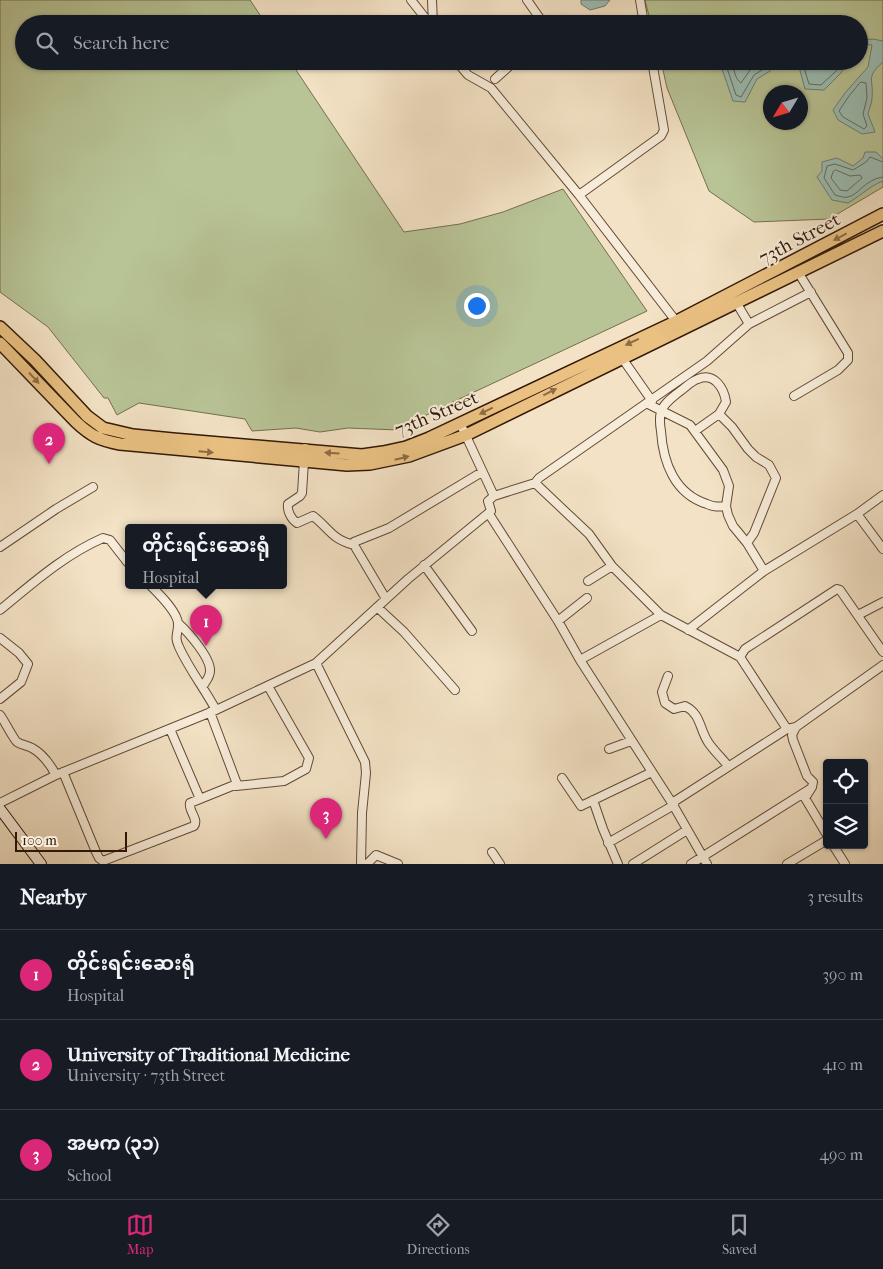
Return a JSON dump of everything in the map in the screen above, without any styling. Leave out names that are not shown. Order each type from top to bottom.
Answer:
[{"type":"main road","name":"73th Street","points":[[0,327],[35,360],[82,411],[103,428],[133,435],[305,456],[347,464],[377,463],[409,456],[466,434],[622,358],[883,214]]},
{"type":"main road","name":"73th Street","points":[[0,343],[76,422],[94,437],[120,444],[305,456],[362,455],[406,446],[460,424],[679,325],[736,302],[883,231]]},
{"type":"street","points":[[412,0],[424,15]]},
{"type":"street","points":[[431,15],[432,0]]},
{"type":"street","points":[[527,0],[538,15]]},
{"type":"street","points":[[640,0],[642,15]]},
{"type":"street","points":[[464,70],[468,75],[491,88],[578,194],[679,325]]},
{"type":"street","points":[[495,79],[505,70]]},
{"type":"street","points":[[578,194],[661,136],[664,130],[654,70]]},
{"type":"street","points":[[794,396],[838,370],[848,360],[848,353],[798,272]]},
{"type":"street","points":[[0,803],[59,774],[213,711],[316,663],[424,565],[489,514],[491,511],[488,501],[494,496],[535,482],[707,361],[748,324],[811,292]]},
{"type":"street","points":[[736,302],[748,324]]},
{"type":"street","points":[[622,358],[650,402],[690,425],[723,470],[727,478],[729,492],[726,506],[728,515],[733,526],[747,543],[764,571]]},
{"type":"street","points":[[695,431],[720,414],[726,402],[723,389],[709,377],[699,378],[690,384],[670,399],[661,410],[660,422],[664,456],[673,477],[690,497],[717,508],[726,506]]},
{"type":"street","points":[[720,414],[748,449],[756,457],[770,465],[776,478],[754,533],[747,543]]},
{"type":"street","points":[[460,424],[494,496]]},
{"type":"street","points":[[305,456],[303,487],[300,496],[288,504],[287,508],[291,517],[297,523],[313,516],[332,535],[342,542],[354,545],[386,599]]},
{"type":"street","points":[[354,545],[356,540],[389,528],[482,472]]},
{"type":"street","points":[[535,482],[589,534],[612,566],[661,615],[740,657],[787,729]]},
{"type":"street","points":[[0,547],[93,487]]},
{"type":"street","points":[[688,630],[764,571],[857,514],[883,495]]},
{"type":"street","points":[[489,514],[558,621],[631,741],[673,804],[708,864]]},
{"type":"street","points":[[857,514],[883,549]]},
{"type":"street","points":[[0,610],[34,580],[82,548],[103,538],[110,540],[125,559]]},
{"type":"street","points":[[424,565],[472,631]]},
{"type":"street","points":[[588,581],[612,566]]},
{"type":"street","points":[[740,657],[745,648],[837,588],[883,652]]},
{"type":"street","points":[[154,589],[167,603],[178,624],[193,639],[210,667],[211,672],[203,686]]},
{"type":"street","points":[[558,621],[587,598]]},
{"type":"street","points":[[858,615],[883,602]]},
{"type":"street","points":[[377,607],[404,632],[455,690]]},
{"type":"street","points":[[580,660],[661,615]]},
{"type":"street","points":[[178,624],[175,636],[176,641],[203,686],[237,782],[236,786]]},
{"type":"street","points":[[0,638],[19,653],[28,664],[21,682],[0,700]]},
{"type":"street","points":[[316,663],[365,762],[361,864]]},
{"type":"street","points":[[608,843],[673,804],[728,766],[787,729],[796,727],[883,665]]},
{"type":"street","points":[[668,676],[662,692],[666,703],[674,709],[685,706],[690,709],[700,722],[708,742],[728,766]]},
{"type":"street","points":[[0,715],[11,731],[12,738],[33,748],[59,774],[99,858],[103,861],[194,826],[196,821],[189,804],[200,799],[236,786],[284,781],[306,770],[309,758],[268,686]]},
{"type":"street","points":[[796,727],[792,735],[793,740],[807,776],[813,782],[806,794],[806,801],[823,829]]},
{"type":"street","points":[[170,728],[200,799]]},
{"type":"street","points":[[609,749],[631,741]]},
{"type":"street","points":[[562,778],[581,806],[652,772]]},
{"type":"street","points":[[691,864],[810,788]]},
{"type":"street","points":[[593,800],[608,843],[618,864]]},
{"type":"street","points":[[0,809],[41,864]]},
{"type":"street","points":[[633,864],[687,830]]},
{"type":"street","points":[[787,864],[823,842]]},
{"type":"street","points":[[835,849],[845,864]]},
{"type":"street","points":[[492,852],[500,864]]},
{"type":"street","points":[[367,864],[376,855],[398,864]]},
{"type":"green space","points":[[0,0],[250,0],[260,15],[15,15],[15,70],[296,70],[404,232],[460,224],[503,212],[563,189],[647,311],[438,409],[398,430],[348,428],[320,432],[296,428],[252,431],[245,419],[139,403],[117,415],[108,398],[104,398],[48,327],[0,292]]},
{"type":"green space","points":[[645,0],[883,0],[883,187],[829,219],[754,222],[709,191],[667,88],[663,70],[868,70],[868,15],[649,15]]},
{"type":"water","points":[[581,0],[610,0],[605,6],[590,10],[581,4]]},
{"type":"water","points":[[868,39],[883,41],[883,62],[872,75],[872,100],[868,114],[875,132],[862,134],[838,120],[833,110],[845,93],[865,70],[868,70],[872,45],[868,45]]},
{"type":"water","points":[[722,70],[771,70],[757,79],[745,102],[733,101]]},
{"type":"water","points":[[800,70],[843,70],[824,90],[808,89],[808,85],[804,85]]},
{"type":"water","points":[[865,152],[876,152],[883,159],[883,181],[848,203],[832,200],[817,177],[822,171],[822,162],[837,158],[853,166],[863,158]]},
{"type":"place","name":"University of Traditional Medicine","points":[[49,464]]},
{"type":"place","name":"တိုင်းရင်းဆေးရုံ","points":[[206,646]]},
{"type":"place","name":"အမက (၃၁)","points":[[326,839]]}]
